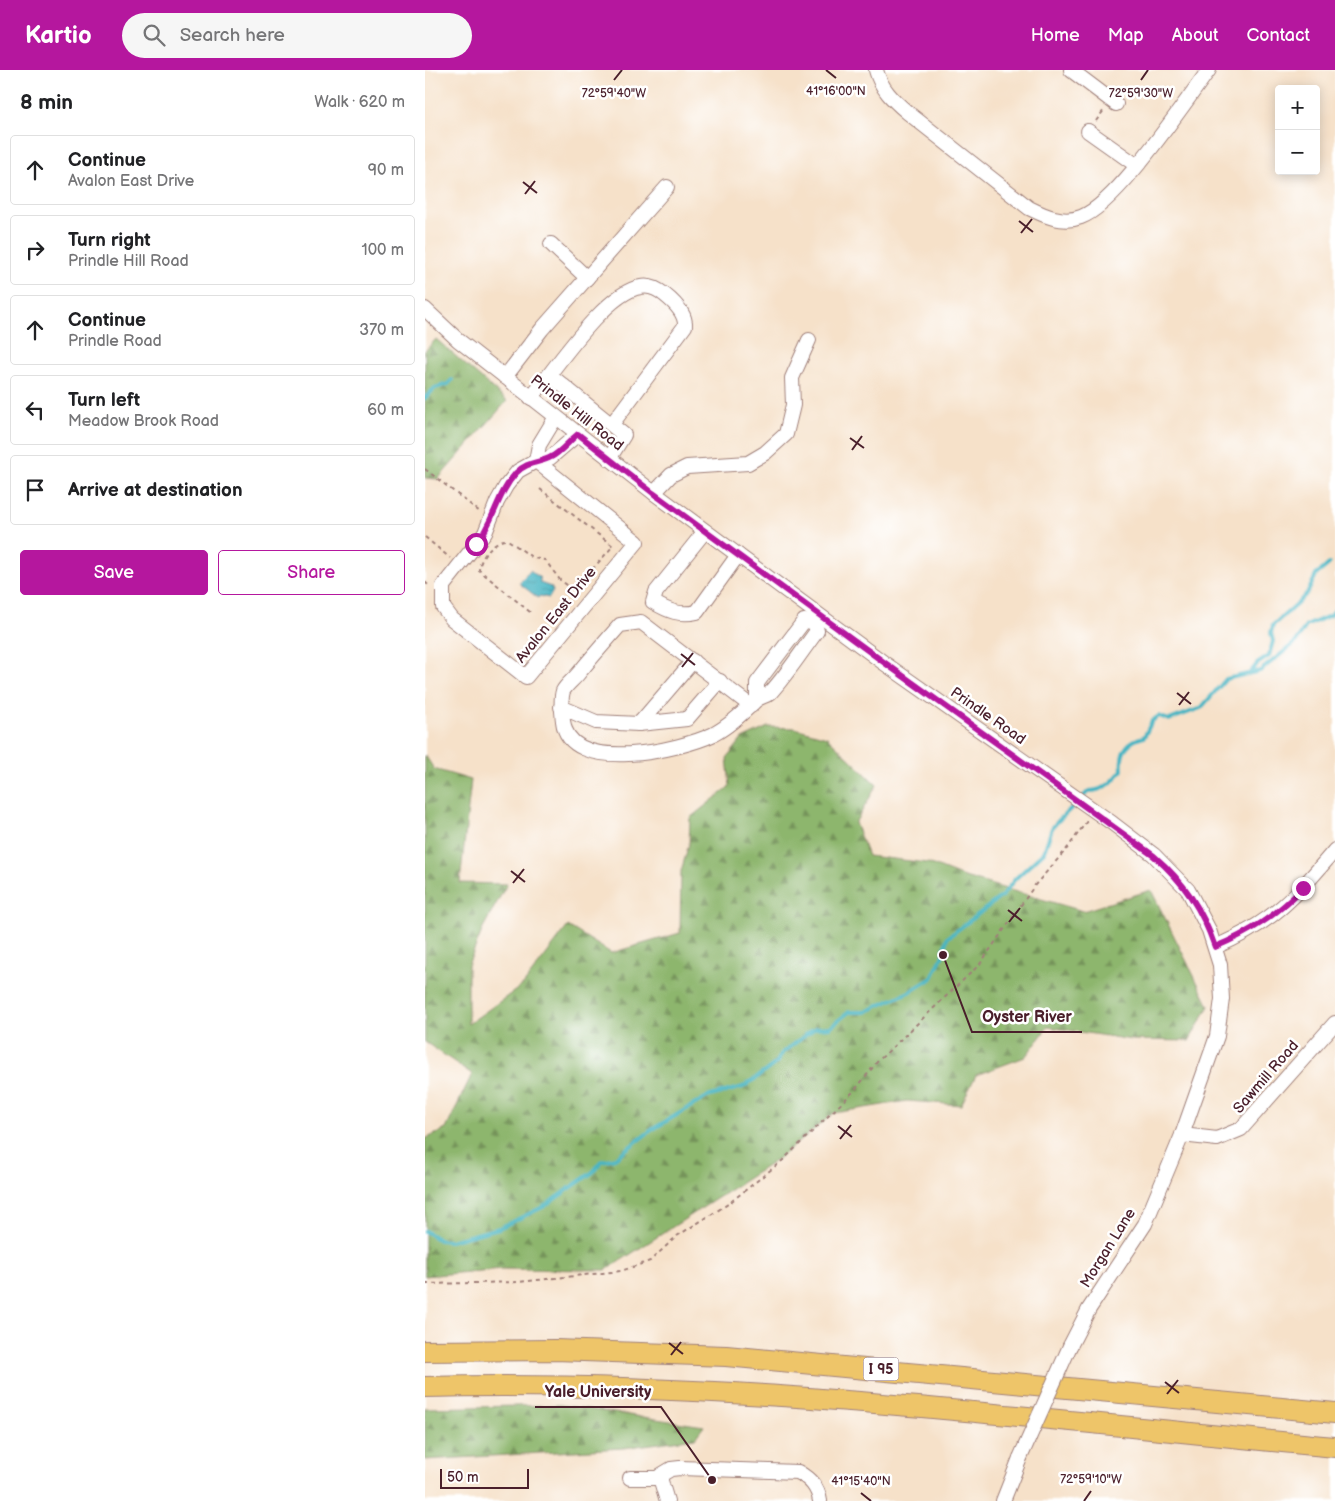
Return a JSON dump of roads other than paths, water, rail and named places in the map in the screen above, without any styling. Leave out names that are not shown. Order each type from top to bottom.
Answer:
[{"type":"highway","name":"I 95","points":[[425,1352],[563,1350],[743,1357],[1335,1412]]},
{"type":"highway","name":"I 95","points":[[425,1387],[602,1386],[732,1391],[1335,1447]]},
{"type":"street","points":[[876,70],[880,83],[893,100],[907,112],[1029,208],[1046,216],[1063,220],[1081,217],[1111,197],[1209,70]]},
{"type":"street","points":[[1071,70],[1114,102]]},
{"type":"street","points":[[1088,131],[1136,165]]},
{"type":"street","points":[[505,377],[542,329],[667,187]]},
{"type":"street","points":[[551,244],[587,278]]},
{"type":"street","points":[[531,398],[550,375],[558,360],[595,320],[620,297],[641,286],[651,288],[664,294],[681,310],[685,326],[611,424]]},
{"type":"street","name":"Prindle Hill Road","points":[[425,309],[458,340],[531,398],[709,534]]},
{"type":"street","points":[[653,493],[665,480],[678,471],[697,466],[748,463],[765,453],[787,434],[793,405],[792,378],[809,340]]},
{"type":"street","points":[[550,375],[625,435],[609,459]]},
{"type":"street","points":[[536,460],[539,445],[556,417]]},
{"type":"street","name":"Avalon East Drive","points":[[536,460],[637,542],[526,677],[452,619],[443,607],[443,586],[485,533],[493,517],[497,502],[506,486],[518,471],[536,460],[550,458],[578,434]]},
{"type":"street","points":[[709,534],[656,592],[653,602],[670,611],[686,614],[697,612],[738,555]]},
{"type":"street","name":"Prindle Road","points":[[709,534],[817,618],[1092,810],[1154,856],[1179,878],[1197,905],[1215,947]]},
{"type":"street","points":[[754,702],[693,662],[641,622],[620,625],[563,691],[561,707],[564,731],[572,742],[581,749],[601,753],[648,754],[681,746],[714,733],[754,702],[770,694],[817,631],[817,618]]},
{"type":"street","points":[[639,724],[693,662]]},
{"type":"street","points":[[561,707],[595,722],[639,724],[687,720],[720,681]]},
{"type":"street","points":[[1215,947],[1271,918],[1303,888],[1335,850]]},
{"type":"street","name":"Morgan Lane","points":[[1003,1501],[1070,1346],[1089,1309],[1145,1224],[1182,1135],[1213,1050],[1221,1015],[1222,984],[1215,947]]},
{"type":"street","name":"Sawmill Road","points":[[1182,1135],[1217,1139],[1241,1129],[1335,1023]]},
{"type":"street","points":[[667,1501],[661,1475],[671,1469],[680,1468],[797,1472],[812,1483],[819,1492],[820,1501]]},
{"type":"street","points":[[630,1478],[661,1478]]},
{"type":"water","points":[[530,570],[540,578],[540,583],[551,587],[553,591],[549,598],[540,596],[538,598],[519,583]]},
{"type":"waterway","points":[[425,398],[435,388],[448,384],[452,380]]},
{"type":"waterway","points":[[1250,673],[1257,664],[1269,656],[1273,641],[1271,633],[1273,625],[1297,604],[1308,592],[1316,575],[1329,564]]},
{"type":"waterway","points":[[425,1231],[439,1240],[450,1241],[499,1228],[543,1207],[593,1172],[602,1161],[615,1158],[653,1129],[707,1097],[743,1087],[776,1063],[783,1052],[815,1028],[830,1027],[849,1012],[865,1012],[911,991],[932,978],[943,955],[947,938],[1002,896],[1015,879],[1044,852],[1052,828],[1089,791],[1104,788],[1115,778],[1122,770],[1122,758],[1125,749],[1133,741],[1144,737],[1152,721],[1159,716],[1169,720],[1201,708],[1226,679],[1260,671],[1296,642],[1306,626],[1331,615],[1335,610]]},
{"type":"place","name":"Oyster River","points":[[943,955]]},
{"type":"place","name":"Yale University","points":[[712,1480]]}]
